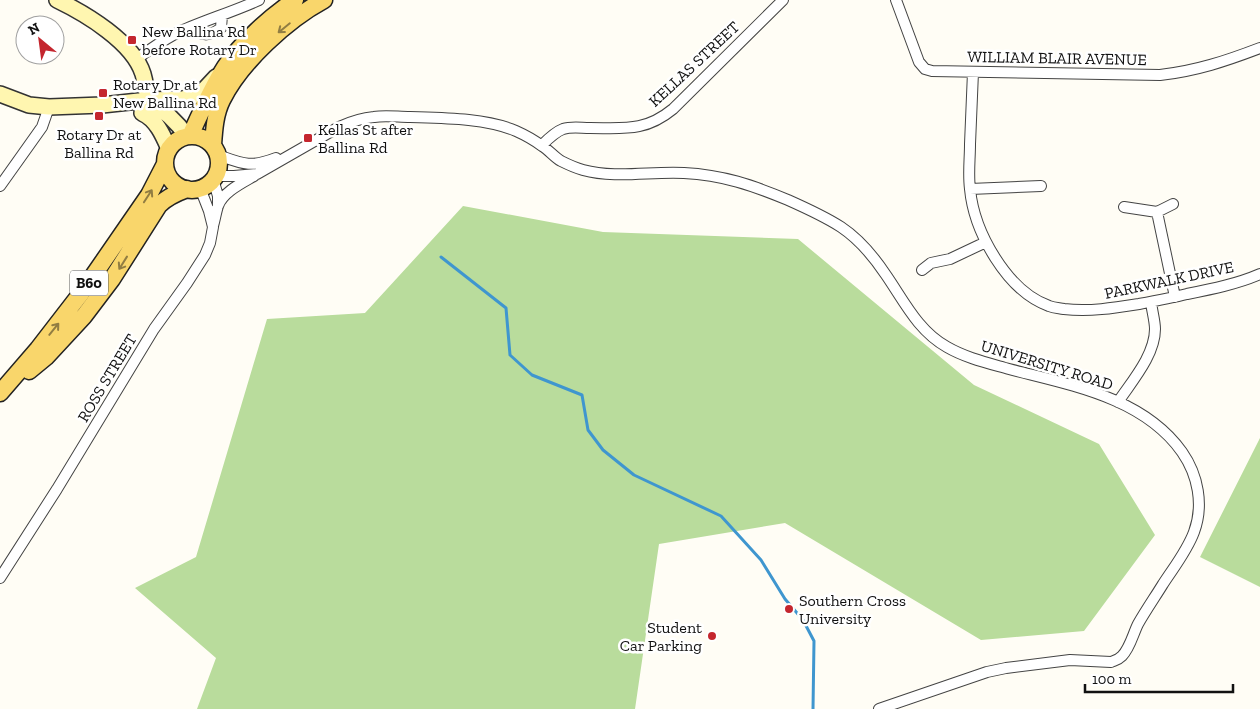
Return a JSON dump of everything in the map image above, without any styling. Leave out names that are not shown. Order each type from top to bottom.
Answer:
[{"type":"main road","points":[[57,0],[83,14],[103,28],[128,49],[136,59],[143,74],[150,116],[157,126],[167,156],[167,172],[178,186],[193,189]]},
{"type":"main road","name":"B60","points":[[0,394],[82,292],[154,188],[167,156],[177,141],[188,136],[226,66],[260,28],[295,0]]},
{"type":"main road","points":[[215,177],[219,163],[215,150],[215,121],[229,88],[252,59],[274,36],[324,0]]},
{"type":"main road","points":[[0,94],[29,104],[49,107],[183,99],[196,95],[208,86],[226,66]]},
{"type":"main road","points":[[148,100],[168,115],[188,136],[202,138],[215,150]]},
{"type":"main road","points":[[102,105],[136,111],[150,116]]},
{"type":"main road","name":"B60","points":[[0,394],[46,357],[84,316],[112,279],[164,200],[173,194],[207,185],[215,177]]},
{"type":"street","points":[[136,59],[163,40],[259,0]]},
{"type":"street","name":"WILLIAM BLAIR AVENUE","points":[[896,0],[919,62],[925,69],[932,71],[1160,75],[1185,72],[1212,65],[1260,48]]},
{"type":"street","name":"KELLAS STREET","points":[[542,145],[562,130],[571,128],[638,127],[664,117],[782,1]]},
{"type":"street","name":"PARKWALK DRIVE","points":[[973,72],[969,167],[970,190],[974,208],[986,242],[1018,288],[1032,298],[1050,307],[1073,310],[1097,310],[1175,297],[1235,283],[1260,274]]},
{"type":"street","points":[[0,186],[42,127],[49,107]]},
{"type":"street","points":[[218,206],[229,193],[257,174],[339,127],[351,122],[374,117],[439,118],[488,122],[515,130],[542,145]]},
{"type":"street","name":"UNIVERSITY ROAD","points":[[542,145],[561,161],[582,170],[610,174],[683,173],[733,180],[757,187],[828,218],[862,244],[876,261],[914,318],[944,346],[959,354],[980,361],[1081,388],[1118,402],[1152,421],[1168,434],[1189,462],[1196,479],[1199,497],[1198,515],[1194,532],[1118,660],[1111,662],[1070,660],[1006,668],[970,678],[879,709]]},
{"type":"street","points":[[215,150],[240,162],[253,164],[269,161],[303,148]]},
{"type":"street","points":[[213,227],[218,206],[215,177],[257,174]]},
{"type":"street","points":[[970,190],[1041,186]]},
{"type":"street","points":[[193,189],[209,211],[213,227]]},
{"type":"street","points":[[1124,207],[1158,212],[1173,204]]},
{"type":"street","points":[[1158,212],[1175,297]]},
{"type":"street","name":"ROSS STREET","points":[[0,578],[57,489],[154,329],[187,283],[204,255],[210,243],[213,227]]},
{"type":"street","points":[[922,270],[931,263],[950,259],[986,242]]},
{"type":"street","points":[[1118,402],[1148,357],[1153,345],[1155,330],[1151,302]]},
{"type":"green space","points":[[463,206],[603,232],[798,239],[974,385],[1099,444],[1155,535],[1084,631],[981,640],[785,523],[659,544],[635,709],[197,709],[216,658],[135,588],[196,557],[267,319],[365,313]]},
{"type":"green space","points":[[1260,438],[1260,587],[1200,557]]},
{"type":"waterway","points":[[441,257],[506,308],[510,355],[532,375],[582,395],[588,430],[603,450],[634,475],[721,516],[761,560],[785,599],[803,620],[814,641],[813,709]]},
{"type":"place","name":"New Ballina Rd before Rotary Dr","points":[[132,40]]},
{"type":"place","name":"Rotary Dr at New Ballina Rd","points":[[103,93]]},
{"type":"place","name":"Rotary Dr at Ballina Rd","points":[[99,116]]},
{"type":"place","name":"Kellas St after Ballina Rd","points":[[308,138]]},
{"type":"place","name":"Southern Cross University","points":[[789,609]]},
{"type":"place","name":"Student Car Parking","points":[[712,636]]}]
